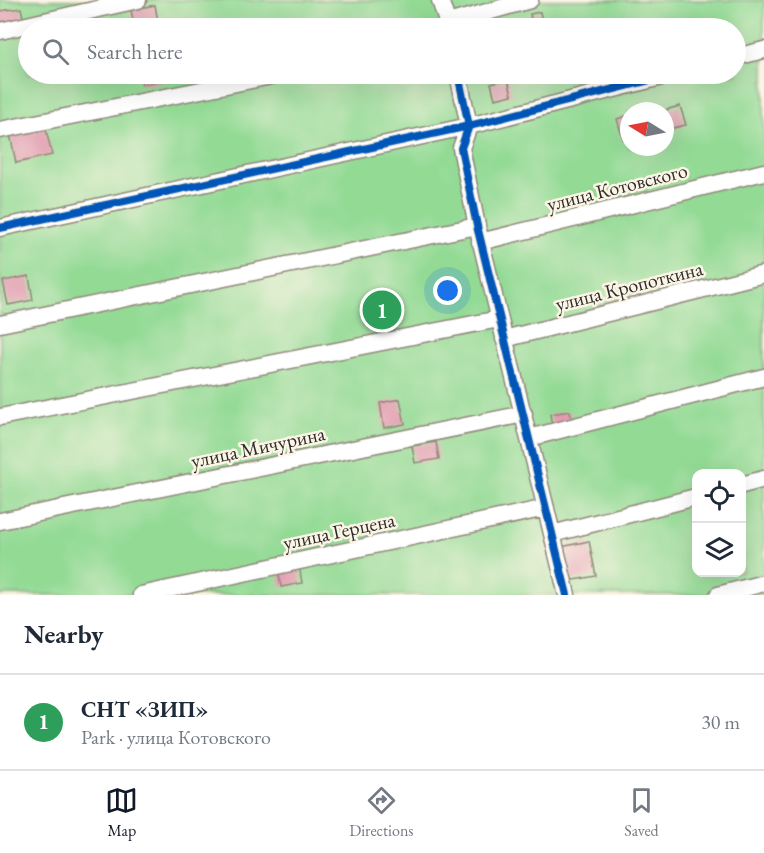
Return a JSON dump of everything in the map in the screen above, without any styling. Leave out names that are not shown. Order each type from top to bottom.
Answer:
[{"type":"street","points":[[58,18],[138,0]]},
{"type":"street","points":[[440,0],[446,18]]},
{"type":"street","points":[[474,18],[530,0]]},
{"type":"street","points":[[0,31],[18,27]]},
{"type":"street","points":[[746,54],[764,50]]},
{"type":"street","points":[[0,130],[231,84]]},
{"type":"street","points":[[460,84],[469,126],[461,148],[478,234],[567,595]]},
{"type":"street","points":[[0,228],[469,126],[634,84]]},
{"type":"street","name":"улица Котовского","points":[[0,324],[478,234],[764,172]]},
{"type":"street","name":"улица Кропоткина","points":[[504,339],[764,274]]},
{"type":"street","points":[[0,417],[498,319]]},
{"type":"street","points":[[529,438],[764,377]]},
{"type":"street","name":"улица Мичурина","points":[[0,521],[524,414]]},
{"type":"street","points":[[746,484],[764,479]]},
{"type":"street","points":[[552,534],[692,497]]},
{"type":"street","name":"улица Герцена","points":[[141,595],[546,508]]},
{"type":"street","points":[[718,595],[764,583]]},
{"type":"green space","points":[[0,0],[764,0],[764,595],[0,595]]},
{"type":"building","points":[[155,5],[157,18],[132,18],[131,10]]},
{"type":"building","points":[[21,8],[23,18],[18,18],[18,23],[0,27],[0,11]]},
{"type":"building","points":[[540,12],[541,18],[531,18],[530,14]]},
{"type":"building","points":[[491,84],[509,84],[512,95],[495,99]]},
{"type":"building","points":[[680,106],[686,125],[674,128],[674,108]]},
{"type":"building","points":[[45,126],[52,155],[16,163],[10,134]]},
{"type":"building","points":[[29,276],[33,300],[8,305],[3,281]]},
{"type":"building","points":[[400,399],[405,424],[384,428],[380,403]]},
{"type":"building","points":[[570,411],[572,423],[552,427],[550,414]]},
{"type":"building","points":[[436,442],[439,459],[415,463],[412,446]]},
{"type":"building","points":[[589,541],[596,576],[569,581],[561,547]]},
{"type":"building","points":[[299,565],[302,583],[281,587],[278,568]]},
{"type":"cycle path","points":[[460,84],[469,126],[461,148],[477,226],[567,595]]},
{"type":"cycle path","points":[[0,228],[469,126],[634,84]]},
{"type":"place","name":"СНТ «ЗИП»","points":[[382,310]]}]
